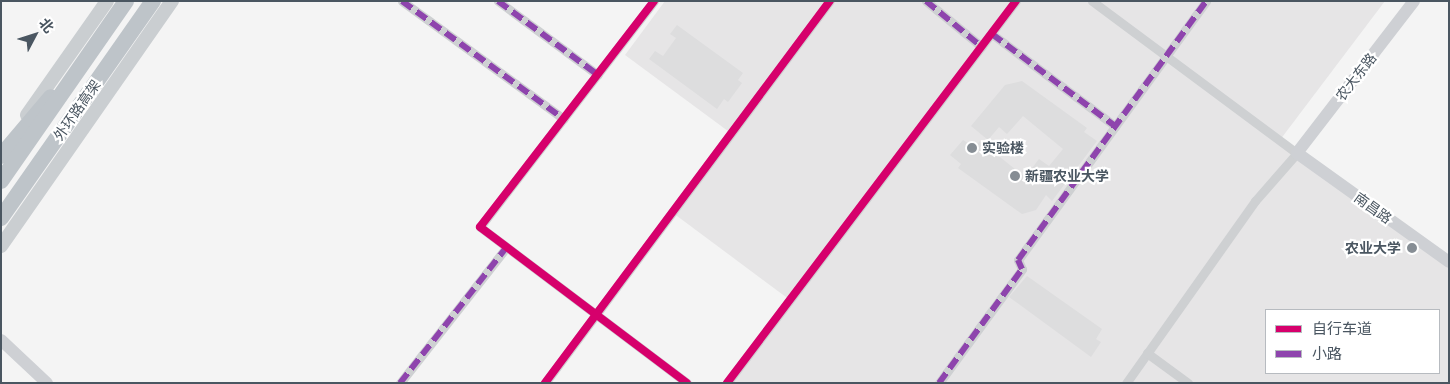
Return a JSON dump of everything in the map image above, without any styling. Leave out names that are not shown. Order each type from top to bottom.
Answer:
[{"type":"highway","name":"外环路高架","points":[[1,181],[126,1]]},
{"type":"highway","name":"外环路高架","points":[[1,218],[153,1]]},
{"type":"highway","points":[[1,154],[31,116],[84,63]]},
{"type":"main road","points":[[1,154],[107,1]]},
{"type":"main road","points":[[1,246],[172,1]]},
{"type":"street","points":[[402,1],[564,119]]},
{"type":"street","points":[[498,1],[598,74]]},
{"type":"street","points":[[654,1],[480,227],[687,383]]},
{"type":"street","points":[[545,383],[830,1]]},
{"type":"street","points":[[926,1],[982,46]]},
{"type":"street","points":[[727,383],[1016,1]]},
{"type":"street","points":[[1092,1],[1297,153],[1255,201],[1126,383]]},
{"type":"street","points":[[939,383],[1022,269],[1018,260],[1206,1]]},
{"type":"street","name":"农大东路","points":[[1297,153],[1414,1]]},
{"type":"street","points":[[992,34],[1115,126]]},
{"type":"street","name":"南昌路","points":[[1297,153],[1449,262]]},
{"type":"street","points":[[400,383],[506,248]]},
{"type":"street","points":[[1,340],[47,383]]},
{"type":"street","points":[[1147,353],[1188,383]]},
{"type":"shaded area","name":"新疆农业大学","points":[[665,1],[1385,1],[1280,140],[1449,262],[1449,383],[727,383],[790,300],[673,213],[732,134],[625,55]]},
{"type":"building","points":[[677,25],[743,73],[738,80],[742,83],[728,102],[724,99],[717,109],[649,59],[655,51],[663,56],[676,38],[670,34]]},
{"type":"building","name":"实验楼","points":[[1022,81],[1087,128],[1084,132],[1097,141],[1052,201],[1046,195],[1036,210],[1022,214],[958,168],[961,164],[950,155],[963,140],[974,147],[980,141],[1025,177],[1039,159],[1049,166],[1063,149],[1023,116],[1007,134],[999,127],[988,140],[971,126],[1005,85]]},
{"type":"building","points":[[1027,276],[1102,329],[1096,339],[1101,342],[1091,357],[1009,297]]},
{"type":"marked path","points":[[402,1],[564,119]]},
{"type":"marked path","points":[[498,1],[598,75]]},
{"type":"marked path","points":[[926,1],[982,47]]},
{"type":"marked path","points":[[939,383],[1022,269],[1018,260],[1206,1]]},
{"type":"marked path","points":[[992,34],[1115,126]]},
{"type":"marked path","points":[[400,383],[506,248]]},
{"type":"cycle path","points":[[654,1],[480,227],[687,383]]},
{"type":"cycle path","points":[[545,383],[830,1]]},
{"type":"cycle path","points":[[727,383],[1016,1]]},
{"type":"place","name":"实验楼","points":[[972,148]]},
{"type":"place","name":"新疆农业大学","points":[[1015,176]]},
{"type":"place","name":"农业大学","points":[[1412,248]]}]
